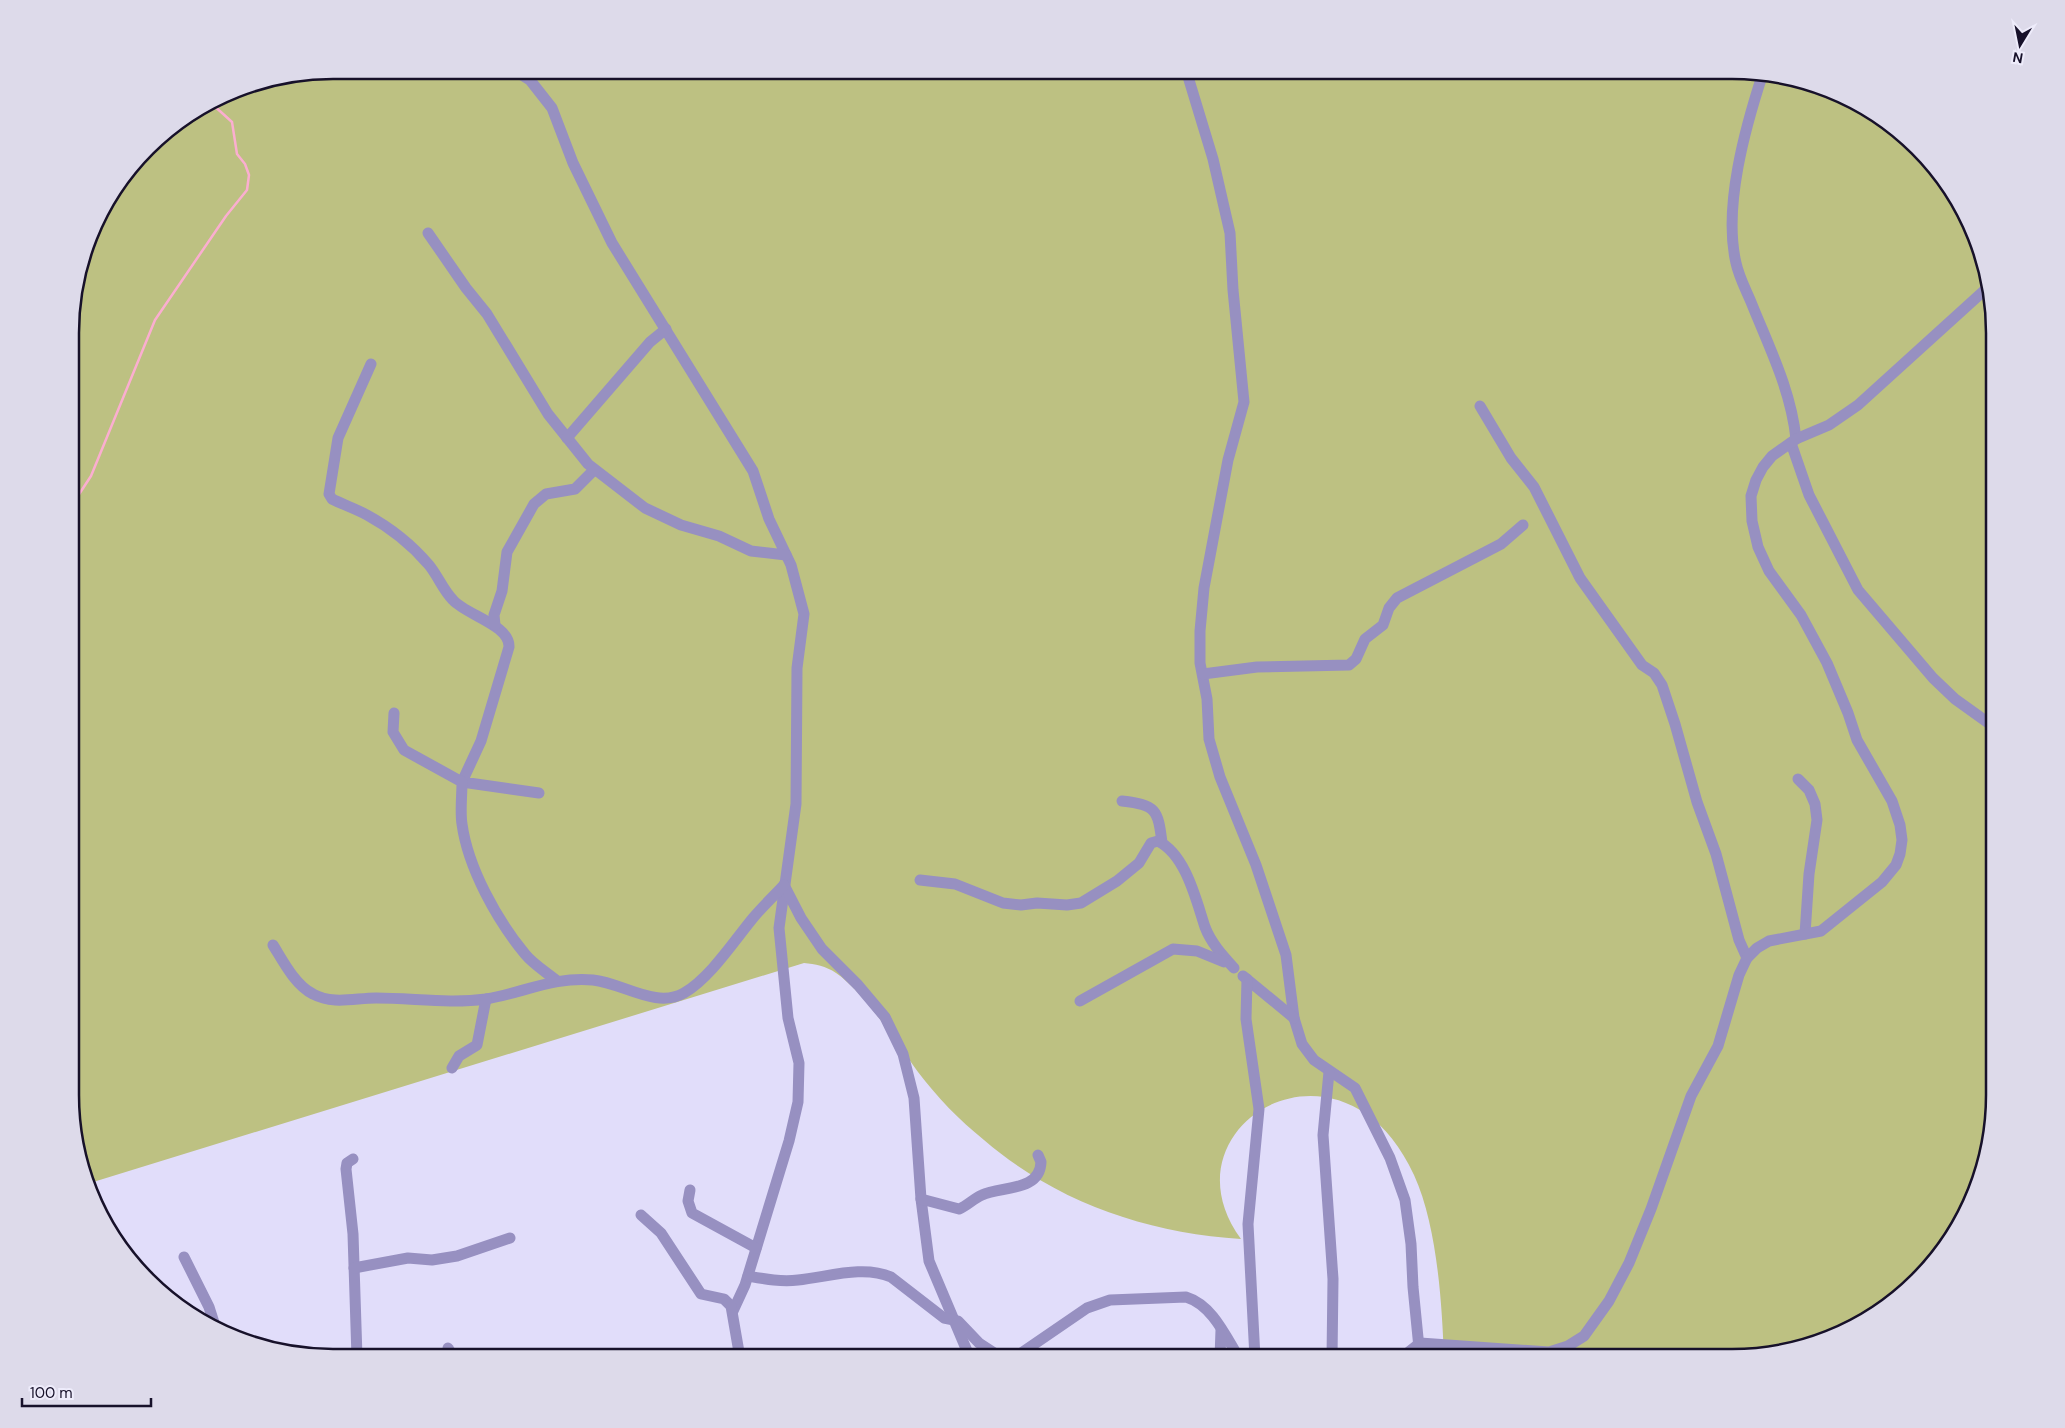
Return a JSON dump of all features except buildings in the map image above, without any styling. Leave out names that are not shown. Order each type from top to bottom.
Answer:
[{"type":"street","points":[[528,79],[552,108],[573,162],[612,243],[753,470],[769,519],[786,555],[804,614],[797,668],[796,804],[784,885],[780,928],[788,1018],[799,1063],[798,1102],[789,1141],[748,1276],[733,1311]]},
{"type":"street","points":[[1189,79],[1213,159],[1230,233],[1233,290],[1244,402],[1228,460],[1204,588],[1200,631],[1202,674],[1207,699],[1209,739],[1220,777],[1256,865],[1286,955],[1294,1018],[1302,1044],[1314,1060],[1355,1088],[1390,1158],[1405,1200],[1411,1244],[1413,1288],[1420,1349]]},
{"type":"street","points":[[1761,80],[1741,151],[1731,232],[1736,265],[1776,361],[1794,412],[1793,441],[1809,495],[1858,590],[1933,678],[1955,699],[1986,721]]},
{"type":"street","points":[[428,232],[455,274],[487,314],[548,414],[594,470],[645,508],[681,525],[719,536],[751,551],[786,555]]},
{"type":"street","points":[[1558,1349],[1568,1346],[1584,1336],[1609,1301],[1629,1263],[1652,1209],[1691,1096],[1718,1046],[1740,975],[1748,958],[1757,948],[1769,942],[1821,931],[1882,882],[1896,865],[1902,840],[1892,801],[1857,740],[1848,712],[1827,663],[1801,616],[1769,571],[1758,547],[1752,520],[1751,496],[1756,480],[1762,467],[1772,456],[1793,441],[1829,425],[1858,405],[1983,292]]},
{"type":"street","points":[[567,438],[650,342],[666,329]]},
{"type":"street","points":[[371,364],[338,438],[329,494],[335,500],[366,514],[392,530],[415,549],[431,567],[452,600],[465,610],[495,625],[508,639],[509,647],[481,741],[462,782],[462,824],[470,854],[500,920],[526,955],[557,981]]},
{"type":"street","points":[[1480,406],[1511,458],[1534,487],[1580,578],[1642,665],[1654,673],[1662,684],[1696,802],[1716,854],[1739,940],[1748,958]]},
{"type":"street","points":[[495,625],[494,615],[502,591],[508,552],[534,504],[546,494],[575,489],[594,470]]},
{"type":"street","points":[[1202,674],[1257,667],[1349,665],[1356,659],[1365,638],[1383,625],[1389,608],[1397,598],[1501,544],[1523,525]]},
{"type":"street","points":[[394,713],[393,732],[404,750],[462,782],[539,793]]},
{"type":"street","points":[[1798,779],[1812,797],[1818,820],[1809,874],[1806,934]]},
{"type":"street","points":[[1122,801],[1147,804],[1152,808],[1160,824],[1162,843],[1177,860],[1189,881],[1199,904],[1206,928],[1217,950],[1234,968],[1294,1018]]},
{"type":"street","points":[[920,880],[955,884],[1003,903],[1021,906],[1037,903],[1067,905],[1081,903],[1117,881],[1139,863],[1153,841],[1162,843]]},
{"type":"street","points":[[273,944],[289,972],[311,994],[325,999],[339,1001],[376,998],[430,1002],[486,999],[557,981],[593,980],[627,988],[660,1000],[683,994],[700,980],[784,885]]},
{"type":"street","points":[[784,885],[801,918],[822,950],[858,985],[885,1017],[903,1054],[914,1098],[921,1199],[929,1261],[966,1349]]},
{"type":"street","points":[[1080,1001],[1173,949],[1183,948],[1216,958],[1234,968]]},
{"type":"street","points":[[1247,979],[1246,1019],[1260,1109],[1248,1224],[1255,1349]]},
{"type":"street","points":[[452,1068],[459,1056],[477,1045],[486,999]]},
{"type":"street","points":[[1329,1072],[1323,1135],[1333,1278],[1332,1349]]},
{"type":"street","points":[[921,1199],[959,1210],[982,1195],[1024,1185],[1038,1173],[1041,1162],[1038,1155]]},
{"type":"street","points":[[353,1158],[347,1163],[346,1169],[353,1234],[357,1349]]},
{"type":"street","points":[[690,1190],[688,1201],[692,1213],[756,1248]]},
{"type":"street","points":[[641,1215],[661,1233],[701,1294],[724,1300],[733,1311],[739,1349]]},
{"type":"street","points":[[354,1268],[408,1258],[432,1260],[457,1256],[510,1238]]},
{"type":"street","points":[[184,1257],[209,1307],[213,1319]]},
{"type":"street","points":[[748,1276],[787,1280],[869,1271],[882,1273],[891,1277],[944,1318],[953,1319],[979,1344],[987,1349]]},
{"type":"street","points":[[1027,1349],[1087,1308],[1110,1300],[1186,1297],[1196,1300],[1206,1307],[1233,1349]]},
{"type":"street","points":[[1220,1349],[1221,1330]]},
{"type":"street","points":[[1412,1349],[1420,1343],[1506,1349]]},
{"type":"green space","points":[[316,79],[1749,79],[1798,87],[1845,105],[1887,131],[1912,153],[1934,178],[1960,220],[1973,251],[1978,267],[1986,316],[1986,1112],[1978,1161],[1960,1208],[1934,1250],[1912,1275],[1887,1297],[1845,1323],[1814,1336],[1798,1341],[1749,1349],[1444,1349],[1437,1265],[1422,1195],[1414,1175],[1382,1128],[1345,1102],[1306,1096],[1269,1105],[1240,1127],[1223,1159],[1222,1197],[1241,1239],[1171,1230],[1104,1210],[1072,1197],[1041,1181],[1012,1162],[975,1132],[941,1099],[918,1072],[858,992],[836,973],[816,965],[804,963],[94,1182],[87,1161],[79,1112],[79,316],[87,267],[105,220],[131,178],[153,153],[178,131],[220,105],[251,92],[267,87]]},
{"type":"waterway","points":[[79,494],[91,476],[155,320],[226,216],[247,190],[249,175],[245,164],[237,154],[232,122],[216,107]]}]
